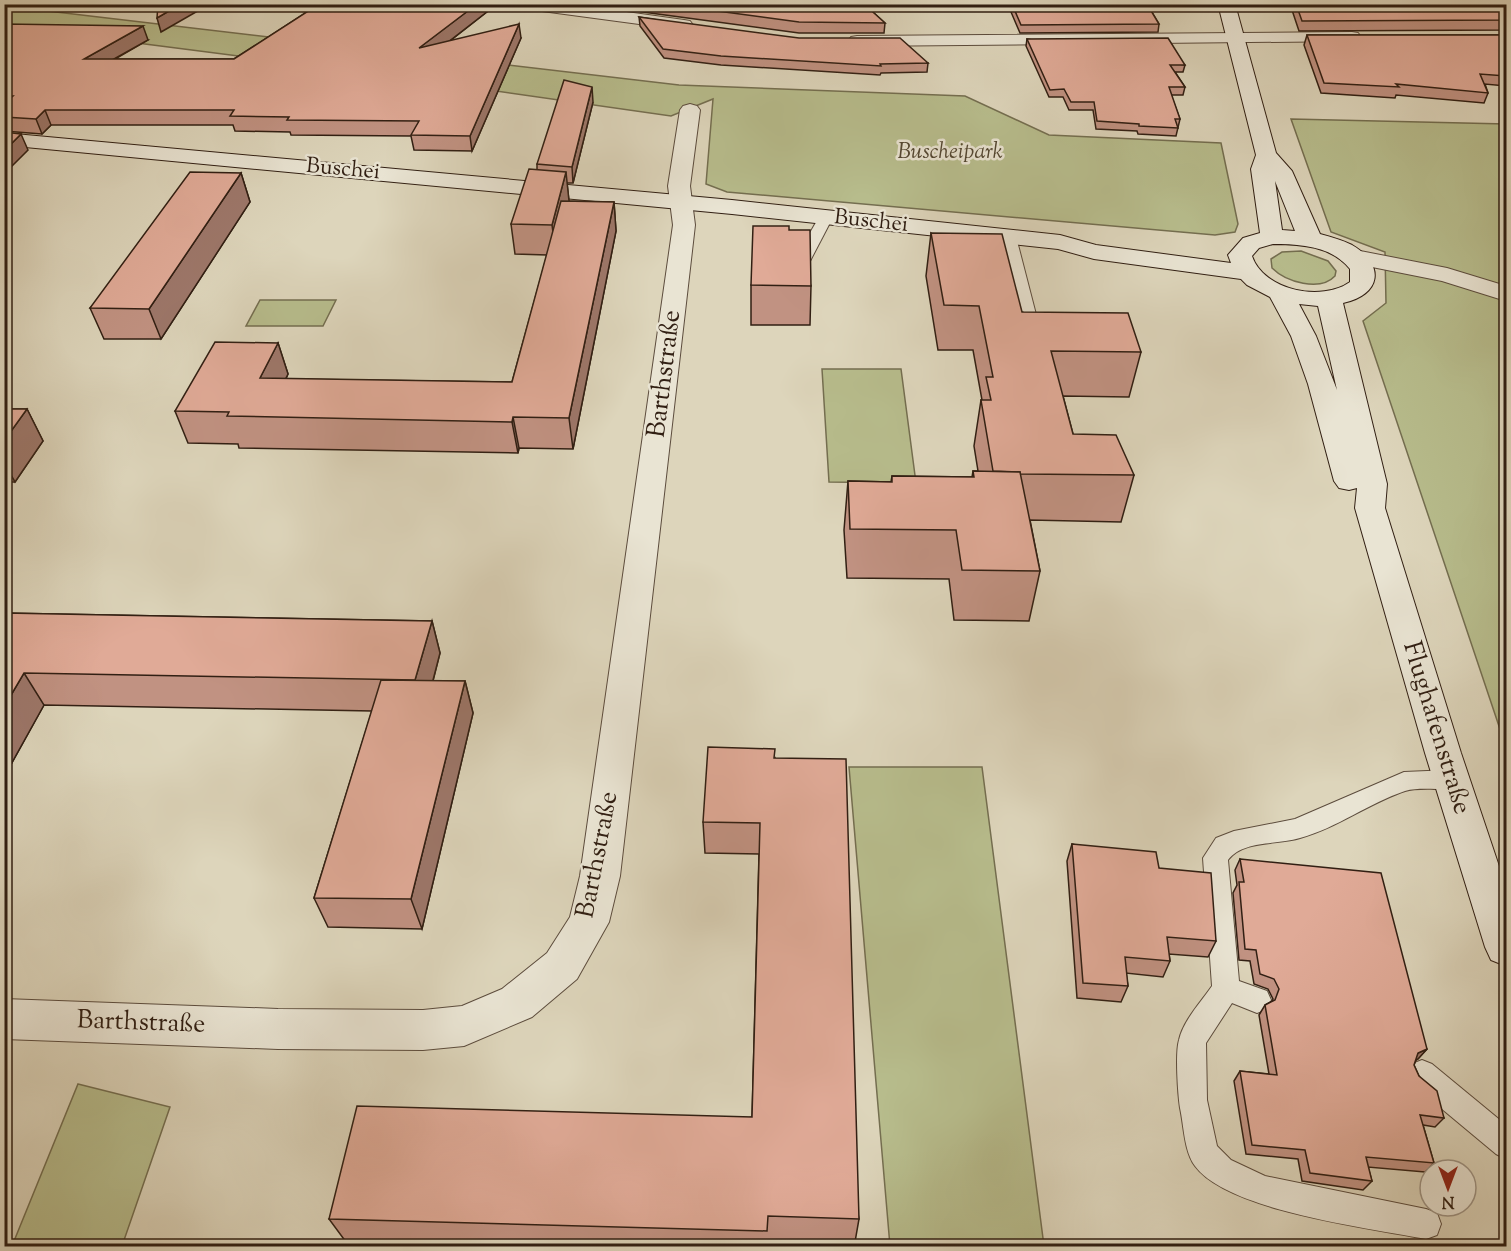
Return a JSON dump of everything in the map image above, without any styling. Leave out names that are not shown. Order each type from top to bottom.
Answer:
[{"type":"street","points":[[527,4],[592,9],[699,27]]},
{"type":"street","points":[[1226,4],[1233,38],[1266,155],[1281,171],[1311,240]]},
{"type":"street","points":[[843,41],[1368,37]]},
{"type":"street","points":[[681,203],[679,186],[690,110]]},
{"type":"street","name":"Buschei","points":[[4,140],[826,217],[1060,242],[1094,252],[1245,260]]},
{"type":"street","points":[[1266,155],[1262,169],[1272,237]]},
{"type":"street","name":"Barthstraße","points":[[4,1019],[278,1029],[423,1030],[464,1026],[517,1003],[562,966],[589,922],[600,876],[684,225],[681,203]]},
{"type":"street","points":[[1272,237],[1311,240],[1332,246],[1359,264],[1363,272],[1363,281],[1351,293],[1329,298],[1310,298],[1280,292],[1260,283],[1245,260],[1251,243],[1272,237]]},
{"type":"street","points":[[1350,256],[1447,275],[1506,294]]},
{"type":"street","points":[[1363,281],[1438,290],[1506,305]]},
{"type":"street","name":"Flughafenstraße","points":[[1280,292],[1294,314],[1312,357],[1349,483],[1370,508]]},
{"type":"street","name":"Flughafenstraße","points":[[1329,298],[1372,484],[1370,508],[1451,778],[1506,947]]},
{"type":"lane","points":[[801,263],[826,217]]},
{"type":"lane","points":[[1010,237],[1033,333],[1053,338]]},
{"type":"lane","points":[[1426,1224],[1263,1191],[1220,1171],[1204,1154],[1193,1100],[1192,1041],[1226,989],[1215,858],[1225,845],[1243,838],[1298,829],[1404,781],[1451,778]]},
{"type":"lane","points":[[1226,989],[1257,1000]]},
{"type":"lane","points":[[1422,1074],[1506,1144]]},
{"type":"green space","name":"Buscheipark","points":[[5,6],[679,85],[965,96],[1049,135],[1221,143],[1238,224],[1235,232],[1215,235],[727,192],[706,184],[713,99],[671,116],[356,71],[5,26]]},
{"type":"green space","points":[[1291,119],[1506,124],[1506,747],[1363,321],[1386,303],[1385,252],[1331,232]]},
{"type":"green space","points":[[1301,251],[1328,261],[1336,271],[1335,276],[1321,283],[1303,283],[1294,281],[1272,268],[1271,259],[1282,252]]},
{"type":"green space","points":[[260,300],[336,300],[323,326],[246,326]]},
{"type":"green space","points":[[822,369],[901,369],[916,483],[829,482]]},
{"type":"green space","points":[[849,767],[982,767],[1044,1246],[890,1246]]},
{"type":"green space","points":[[78,1084],[170,1107],[122,1246],[12,1246]]},
{"type":"building","points":[[158,4],[181,4],[157,18]]},
{"type":"building","points":[[319,4],[477,4],[419,48],[519,24],[470,136],[411,135],[419,121],[287,120],[289,117],[230,116],[234,110],[45,110],[36,119],[4,117],[4,104],[13,96],[4,96],[4,24],[143,26],[84,59],[234,59]]},
{"type":"building","points":[[665,4],[864,4],[885,23],[799,22]]},
{"type":"building","points":[[1012,4],[1147,4],[1159,24],[1021,25]]},
{"type":"building","points":[[1296,4],[1506,4],[1506,20],[1302,21]]},
{"type":"building","points":[[639,17],[799,38],[900,38],[928,63],[880,64],[881,66],[721,56],[663,49]]},
{"type":"building","points":[[1307,35],[1506,35],[1506,76],[1480,74],[1488,93],[1396,84],[1399,87],[1324,83]]},
{"type":"building","points":[[1168,38],[1185,65],[1170,65],[1185,87],[1169,87],[1180,119],[1175,119],[1178,128],[1097,121],[1094,102],[1071,102],[1064,89],[1050,90],[1027,39]]},
{"type":"building","points":[[564,80],[592,87],[572,167],[537,164]]},
{"type":"building","points":[[4,132],[21,134],[4,151]]},
{"type":"building","points":[[529,169],[566,172],[552,225],[511,224]]},
{"type":"building","points":[[190,172],[241,173],[149,309],[90,308]]},
{"type":"building","points":[[561,201],[614,202],[569,418],[513,417],[512,422],[227,416],[229,412],[175,411],[215,342],[278,343],[260,378],[512,382]]},
{"type":"building","points":[[753,226],[789,226],[789,230],[810,230],[811,286],[751,285]]},
{"type":"building","points":[[931,233],[1002,234],[1022,312],[1128,313],[1141,352],[1051,351],[1073,434],[1116,435],[1134,475],[1020,474],[1020,472],[993,471],[981,400],[991,400],[986,377],[993,377],[979,306],[944,305]]},
{"type":"building","points":[[4,409],[27,409],[4,441]]},
{"type":"building","points":[[973,471],[1020,472],[1040,571],[962,570],[956,530],[850,529],[848,481],[892,482],[892,476],[974,477]]},
{"type":"building","points":[[4,613],[432,621],[415,680],[24,673],[4,707]]},
{"type":"building","points":[[381,680],[465,681],[411,899],[314,898]]},
{"type":"building","points":[[708,747],[775,749],[774,758],[846,759],[859,1219],[768,1216],[767,1231],[329,1219],[357,1106],[752,1117],[760,823],[703,822]]},
{"type":"building","points":[[1072,844],[1156,852],[1159,868],[1211,873],[1216,941],[1167,937],[1170,961],[1125,957],[1128,986],[1083,983]]},
{"type":"building","points":[[1240,859],[1381,873],[1427,1049],[1418,1053],[1414,1065],[1419,1076],[1437,1091],[1444,1118],[1420,1115],[1433,1158],[1418,1158],[1418,1162],[1366,1157],[1372,1181],[1310,1173],[1305,1150],[1252,1145],[1240,1071],[1277,1075],[1265,1005],[1275,1000],[1279,989],[1274,979],[1260,974],[1256,950],[1245,949],[1239,882],[1244,882]]}]
